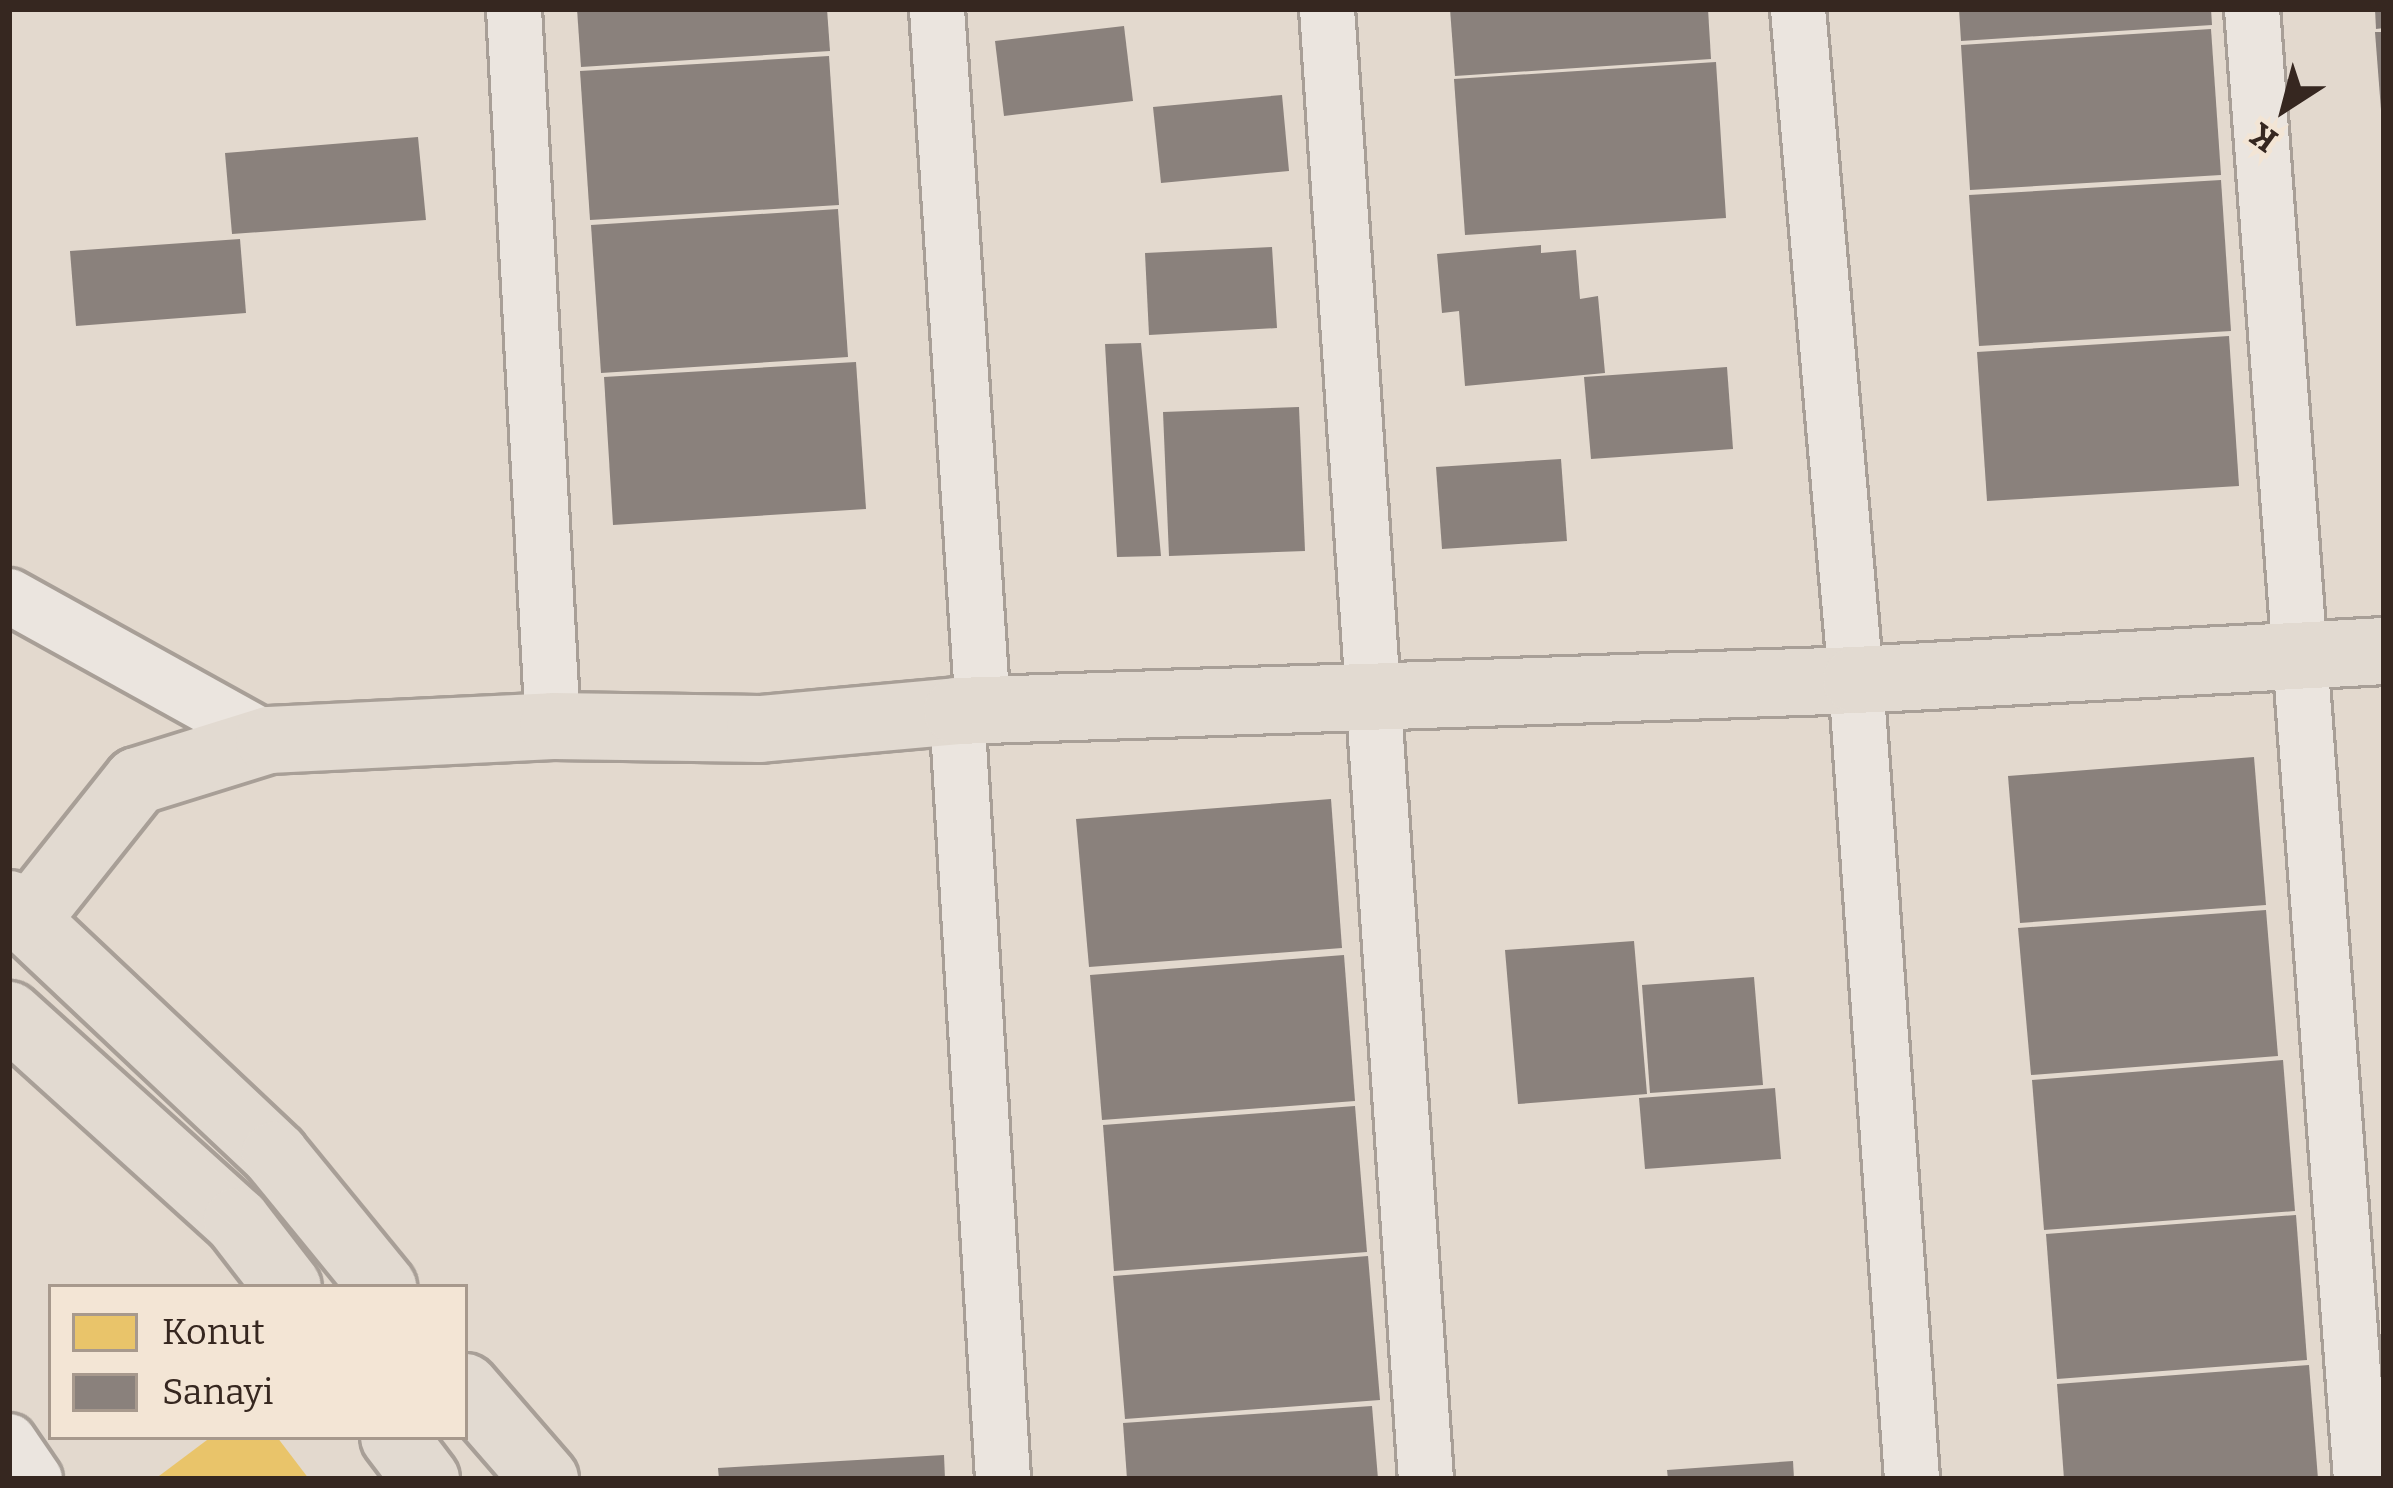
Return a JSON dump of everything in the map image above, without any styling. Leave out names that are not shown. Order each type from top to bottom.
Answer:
[{"type":"main road","points":[[381,1284],[274,1155],[19,911],[137,781],[269,740],[553,726],[760,729],[970,711],[1856,680],[2384,651]]},
{"type":"main road","points":[[16,1029],[237,1221],[286,1284]]},
{"type":"main road","points":[[468,1390],[545,1479]]},
{"type":"main road","points":[[396,1440],[426,1479]]},
{"type":"street","points":[[514,9],[553,726]]},
{"type":"street","points":[[937,9],[1003,1479]]},
{"type":"street","points":[[1327,9],[1426,1479]]},
{"type":"street","points":[[1798,9],[1856,680],[1912,1479]]},
{"type":"street","points":[[2252,9],[2361,1479]]},
{"type":"street","points":[[9,596],[269,740]]},
{"type":"street","points":[[9,1441],[35,1479]]},
{"type":"building: Konut","points":[[207,1440],[279,1440],[309,1479],[155,1479]]},
{"type":"building: Sanayi","points":[[577,9],[827,9],[830,51],[581,67]]},
{"type":"building: Sanayi","points":[[1450,9],[1708,9],[1711,59],[1455,76]]},
{"type":"building: Sanayi","points":[[1959,9],[2211,9],[2212,25],[1961,41]]},
{"type":"building: Sanayi","points":[[2375,9],[2384,9],[2384,28],[2376,29]]},
{"type":"building: Sanayi","points":[[1124,26],[1133,101],[1004,116],[995,41]]},
{"type":"building: Sanayi","points":[[2211,29],[2221,175],[1970,190],[1961,45]]},
{"type":"building: Sanayi","points":[[2375,32],[2384,32],[2384,110],[2381,110]]},
{"type":"building: Sanayi","points":[[829,56],[839,205],[590,220],[580,71]]},
{"type":"building: Sanayi","points":[[1716,62],[1726,218],[1465,235],[1454,79]]},
{"type":"building: Sanayi","points":[[1282,95],[1289,171],[1161,183],[1153,107]]},
{"type":"building: Sanayi","points":[[418,137],[426,220],[232,234],[225,153]]},
{"type":"building: Sanayi","points":[[2221,180],[2231,331],[1979,346],[1969,195]]},
{"type":"building: Sanayi","points":[[838,209],[848,357],[601,373],[591,225]]},
{"type":"building: Sanayi","points":[[240,239],[246,313],[76,326],[70,251]]},
{"type":"building: Sanayi","points":[[1541,245],[1541,253],[1576,250],[1580,299],[1598,296],[1605,373],[1465,386],[1459,311],[1442,313],[1437,254]]},
{"type":"building: Sanayi","points":[[1272,247],[1277,328],[1149,335],[1145,253]]},
{"type":"building: Sanayi","points":[[2229,336],[2239,486],[1987,501],[1977,352]]},
{"type":"building: Sanayi","points":[[1141,343],[1161,556],[1117,557],[1105,344]]},
{"type":"building: Sanayi","points":[[856,362],[866,509],[613,525],[604,377]]},
{"type":"building: Sanayi","points":[[1727,367],[1733,449],[1591,459],[1584,377]]},
{"type":"building: Sanayi","points":[[1299,407],[1305,551],[1169,556],[1163,412]]},
{"type":"building: Sanayi","points":[[1561,459],[1567,541],[1442,549],[1436,467]]},
{"type":"building: Sanayi","points":[[2254,757],[2266,905],[2020,923],[2008,776]]},
{"type":"building: Sanayi","points":[[1331,799],[1342,948],[1089,967],[1076,819]]},
{"type":"building: Sanayi","points":[[2266,910],[2278,1056],[2031,1075],[2018,928]]},
{"type":"building: Sanayi","points":[[1634,941],[1647,1094],[1518,1104],[1505,950]]},
{"type":"building: Sanayi","points":[[1344,955],[1355,1101],[1102,1120],[1090,975]]},
{"type":"building: Sanayi","points":[[1754,977],[1763,1085],[1650,1093],[1642,985]]},
{"type":"building: Sanayi","points":[[2283,1060],[2295,1211],[2044,1230],[2032,1080]]},
{"type":"building: Sanayi","points":[[1775,1088],[1781,1159],[1645,1169],[1639,1098]]},
{"type":"building: Sanayi","points":[[1355,1106],[1367,1252],[1114,1271],[1103,1125]]},
{"type":"building: Sanayi","points":[[2296,1215],[2307,1360],[2057,1379],[2046,1234]]},
{"type":"building: Sanayi","points":[[1368,1256],[1380,1400],[1125,1419],[1113,1276]]},
{"type":"building: Sanayi","points":[[2309,1365],[2318,1479],[2064,1479],[2057,1384]]},
{"type":"building: Sanayi","points":[[1372,1406],[1378,1479],[1127,1479],[1123,1423]]},
{"type":"building: Sanayi","points":[[944,1455],[945,1479],[719,1479],[718,1468]]},
{"type":"building: Sanayi","points":[[1793,1461],[1794,1479],[1668,1479],[1667,1470]]}]
